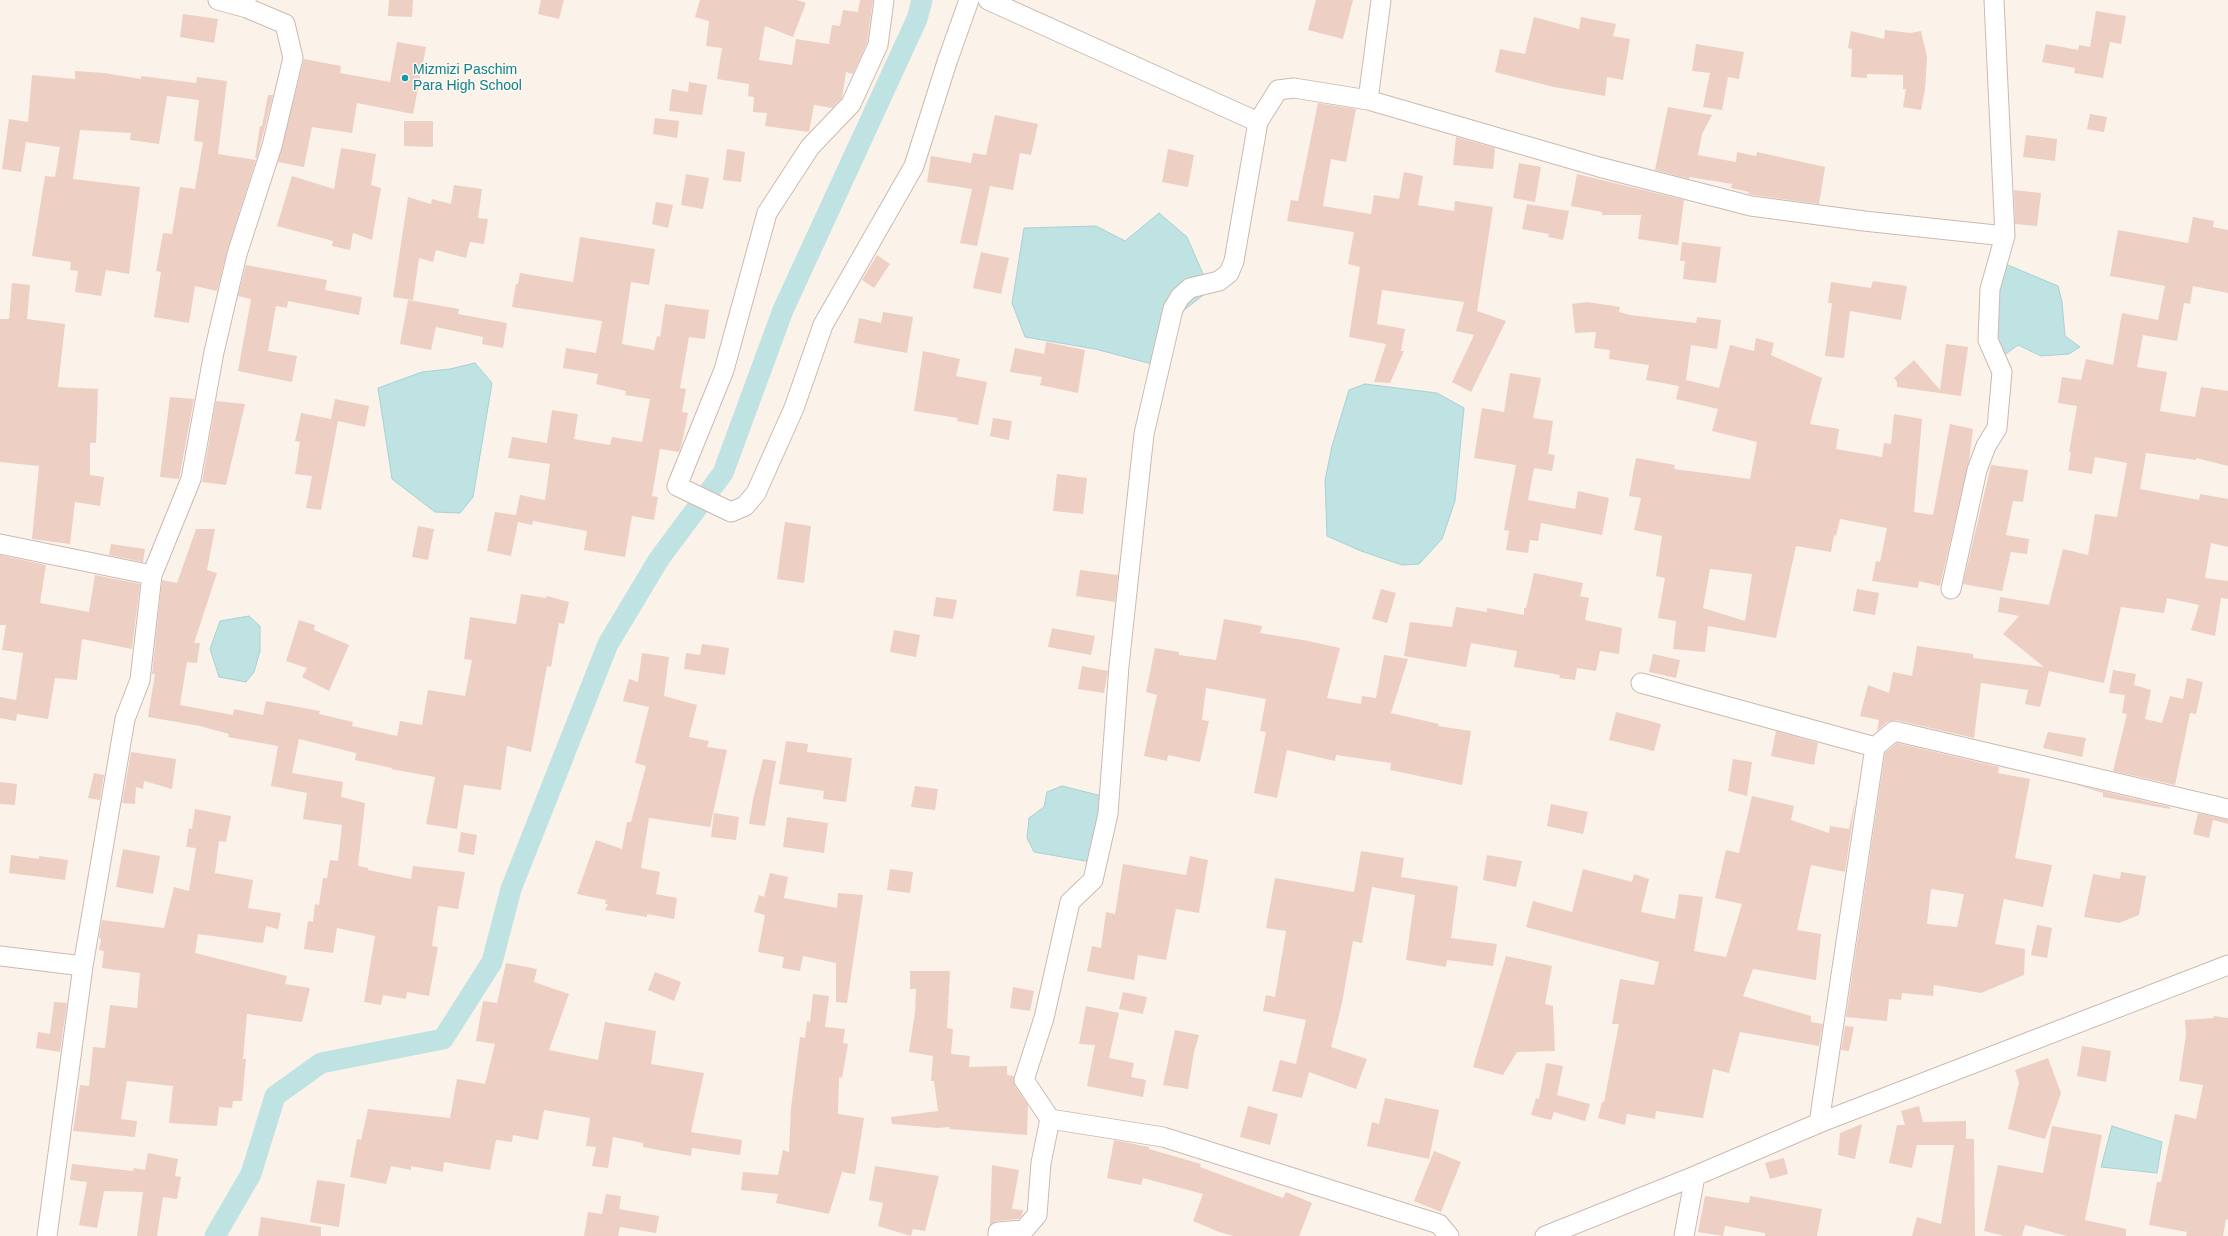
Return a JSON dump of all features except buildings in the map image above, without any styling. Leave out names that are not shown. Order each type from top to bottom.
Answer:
[{"type":"street","points":[[47,1236],[83,966],[125,719],[140,680],[152,575],[191,479],[214,352],[237,254],[272,146],[293,58],[285,24],[246,4],[218,0]]},
{"type":"street","points":[[884,0],[878,45],[850,104],[810,147],[767,213],[724,370],[677,486],[731,512],[746,506],[756,493],[794,408],[823,325],[914,166],[947,62],[969,0]]},
{"type":"street","points":[[988,0],[1258,122]]},
{"type":"street","points":[[1368,100],[1381,0]]},
{"type":"street","points":[[1951,589],[1977,470],[1986,446],[1997,428],[2002,372],[1988,340],[1990,289],[2005,236],[1994,0]]},
{"type":"street","points":[[998,1236],[998,1232],[1024,1230],[1037,1214],[1041,1163],[1050,1119],[1024,1080],[1044,1018],[1070,902],[1093,880],[1108,814],[1119,666],[1144,434],[1173,309],[1180,297],[1190,288],[1219,281],[1229,273],[1234,261],[1258,122],[1278,90],[1294,88],[1368,100],[1599,167],[1751,206],[1864,222],[2005,236]]},
{"type":"street","points":[[0,544],[152,575]]},
{"type":"street","points":[[1641,683],[1875,747]]},
{"type":"street","points":[[1819,1123],[1875,747],[1894,731],[2228,809]]},
{"type":"street","points":[[0,956],[83,966]]},
{"type":"street","points":[[1545,1236],[1695,1176],[1819,1123],[2228,964]]},
{"type":"street","points":[[1050,1119],[1163,1137],[1439,1224],[1449,1236]]},
{"type":"street","points":[[1684,1236],[1695,1176]]},
{"type":"water","points":[[1159,213],[1187,237],[1210,290],[1184,310],[1175,326],[1167,368],[1095,349],[1025,337],[1012,303],[1024,228],[1096,226],[1125,241]]},
{"type":"water","points":[[2003,263],[2058,286],[2062,302],[2065,336],[2080,347],[2069,354],[2041,356],[2018,345],[1999,359],[1991,312]]},
{"type":"water","points":[[475,363],[492,383],[473,497],[460,513],[435,512],[392,479],[378,388],[422,372],[450,369]]},
{"type":"water","points":[[1365,384],[1437,393],[1464,408],[1455,501],[1442,539],[1419,564],[1402,565],[1361,551],[1327,536],[1325,480],[1332,446],[1349,390]]},
{"type":"water","points":[[249,616],[260,626],[260,651],[254,672],[246,682],[219,677],[210,649],[220,621]]},
{"type":"water","points":[[1062,786],[1102,796],[1091,862],[1034,852],[1027,838],[1029,818],[1044,807],[1047,792]]},
{"type":"water","points":[[2112,1126],[2162,1142],[2157,1173],[2101,1167]]},
{"type":"waterway","points":[[215,1236],[251,1174],[275,1096],[321,1063],[443,1039],[492,962],[511,889],[608,644],[659,559],[723,473],[783,310],[917,19],[922,0]]},
{"type":"place","name":"Mizmizi Paschim Para High School","points":[[405,78]]}]
